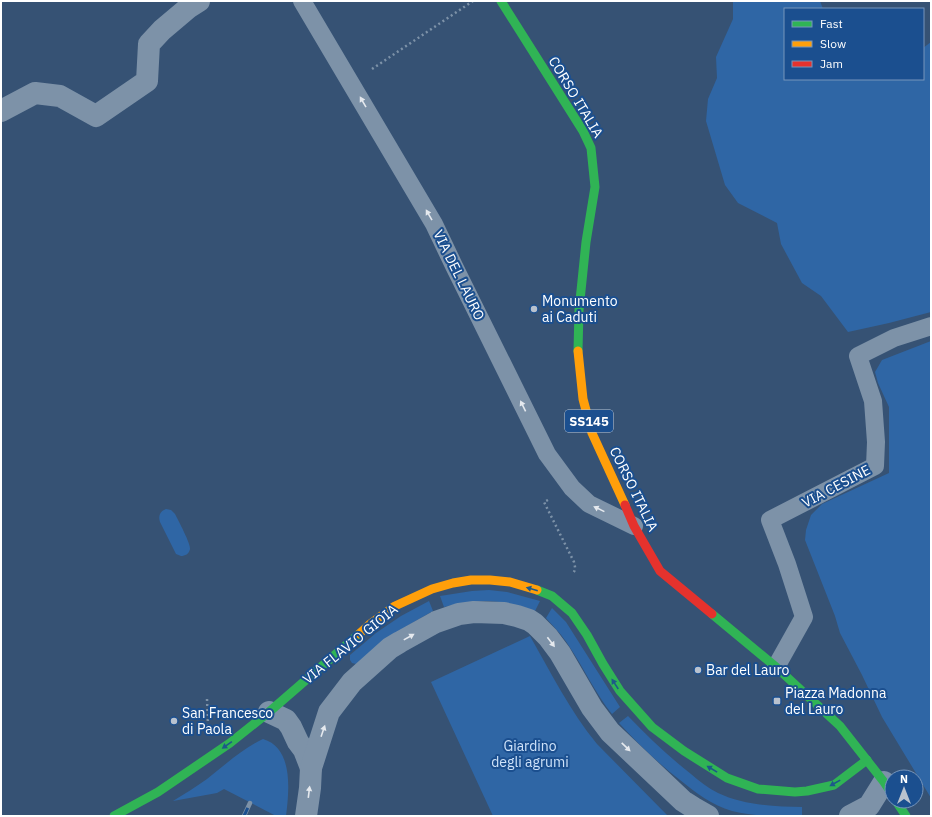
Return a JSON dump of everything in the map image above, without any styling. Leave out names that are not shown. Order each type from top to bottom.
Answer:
[{"type":"main road","name":"CORSO ITALIA","points":[[501,1],[583,131],[591,148],[595,187],[586,242],[579,310],[578,352],[581,383],[583,399],[592,433],[634,526],[660,571],[776,667],[840,726],[884,783]]},
{"type":"main road","name":"VIA FLAVIO GIOIA","points":[[114,816],[158,792],[230,743],[269,712],[369,625],[395,606],[432,589],[453,582],[471,580],[510,582],[541,591],[552,596],[572,613],[587,635],[602,664],[620,691],[652,727],[684,751],[727,778],[758,789],[795,792],[807,791],[834,785],[867,760]]},
{"type":"street","points":[[1,112],[35,93],[60,96],[96,116],[147,81],[149,44],[162,30],[188,8],[199,1]]},
{"type":"street","name":"VIA FLAVIO GIOIA","points":[[306,816],[311,768],[329,712],[352,682],[390,648],[436,622],[460,614],[474,612],[504,613],[529,620],[535,624],[548,637],[560,653],[592,708],[610,732],[683,801],[708,816]]},
{"type":"street","name":"VIA FLAVIO GIOIA","points":[[269,712],[286,720],[304,750],[311,768]]},
{"type":"street","points":[[850,816],[869,806],[884,792]]},
{"type":"lane","name":"VIA DEL LAURO","points":[[302,1],[352,83],[434,224],[547,454],[572,488],[589,504],[634,526]]},
{"type":"lane","name":"VIA CESINE","points":[[776,667],[804,618],[787,564],[770,520],[875,466],[876,442],[873,401],[858,356],[894,338],[931,326]]},
{"type":"path","points":[[352,83],[473,1]]},
{"type":"path","points":[[548,500],[544,502],[574,562],[575,571],[573,573]]},
{"type":"path","points":[[207,699],[208,730]]},
{"type":"green space","points":[[733,1],[820,1],[823,8],[784,8],[784,80],[924,80],[924,47],[931,42],[931,312],[848,332],[821,296],[802,283],[781,244],[777,223],[738,203],[725,185],[706,121],[708,99],[717,78],[716,57],[733,19]]},
{"type":"green space","points":[[931,341],[931,798],[924,786],[924,769],[913,769],[882,717],[840,633],[835,616],[805,540],[806,530],[811,515],[822,504],[889,473],[889,407],[878,383],[875,372],[882,360]]},
{"type":"green space","points":[[166,509],[171,510],[175,514],[190,546],[189,552],[185,555],[181,556],[176,554],[160,522],[160,514]]},
{"type":"green space","points":[[489,590],[507,592],[540,601],[535,611],[512,604],[490,601],[468,602],[444,607],[440,596]]},
{"type":"green space","points":[[429,601],[433,611],[407,626],[356,664],[352,663],[350,660],[350,655],[376,633],[401,616]]},
{"type":"green space","points":[[552,608],[566,622],[620,707],[612,714],[600,698],[567,642],[546,618]]},
{"type":"green space","name":"Giardino degli agrumi","points":[[530,636],[561,692],[587,731],[597,744],[668,816],[493,816],[431,682]]},
{"type":"green space","points":[[628,716],[674,760],[700,782],[714,791],[748,803],[770,806],[802,807],[802,816],[767,816],[732,811],[704,798],[656,760],[619,723]]},
{"type":"green space","points":[[263,739],[273,744],[280,751],[285,761],[288,783],[286,816],[276,816],[224,789],[217,793],[173,801],[207,779],[241,752]]},
{"type":"railway","points":[[244,816],[250,803]]},
{"type":"traffic: fast","points":[[501,1],[583,131],[591,148],[595,187],[586,242],[579,310],[578,351]]},
{"type":"traffic: fast","points":[[537,590],[552,596],[572,613],[587,635],[620,691],[652,727],[684,751],[727,778],[758,789],[795,792],[807,791],[834,785],[867,760]]},
{"type":"traffic: fast","points":[[712,614],[776,667],[840,726],[884,782]]},
{"type":"traffic: fast","points":[[114,816],[158,792],[230,743],[269,712],[359,634]]},
{"type":"traffic: fast","points":[[901,809],[906,816]]},
{"type":"traffic: slow","points":[[578,351],[583,399],[592,433],[625,505]]},
{"type":"traffic: slow","points":[[359,634],[395,606],[432,589],[453,583],[471,580],[490,580],[510,582],[537,590]]},
{"type":"traffic: jam","points":[[625,505],[634,526],[660,571],[712,614]]},
{"type":"place","name":"Monumento ai Caduti","points":[[534,309]]},
{"type":"place","name":"Bar del Lauro","points":[[698,670]]},
{"type":"place","name":"Piazza Madonna del Lauro","points":[[777,701]]},
{"type":"place","name":"San Francesco di Paola","points":[[174,721]]}]
